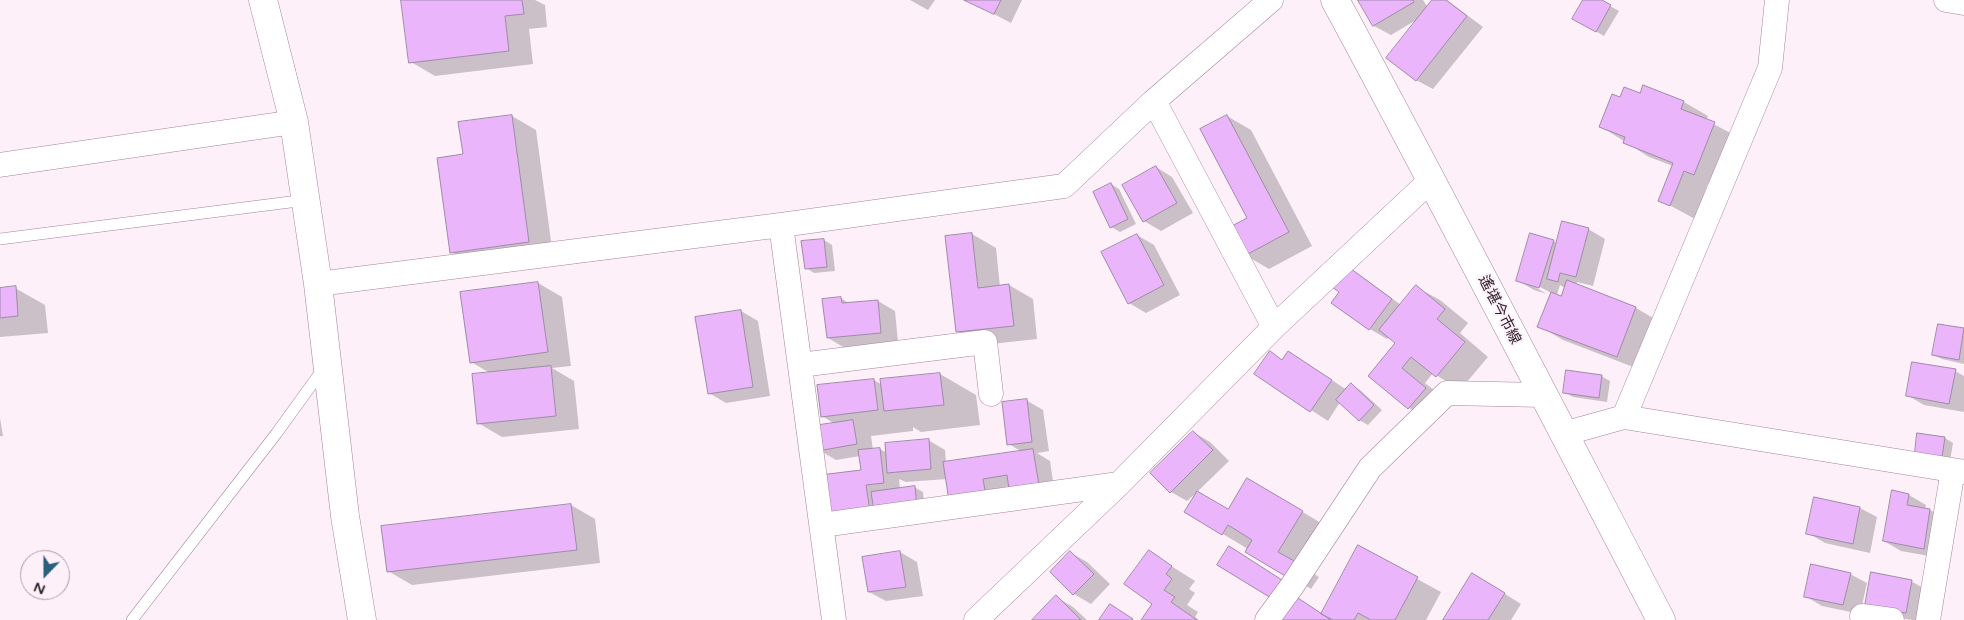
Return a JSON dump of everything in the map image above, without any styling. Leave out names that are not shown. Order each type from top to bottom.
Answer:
[{"type":"main road","points":[[263,0],[294,122],[318,284],[345,516],[362,620]]},
{"type":"main road","name":"遙堪今市線","points":[[1335,0],[1432,179],[1661,620]]},
{"type":"street","points":[[318,284],[781,226],[1064,186],[1154,101],[1271,0]]},
{"type":"street","points":[[1624,417],[1770,68],[1777,0]]},
{"type":"street","points":[[1946,0],[1964,3]]},
{"type":"street","points":[[1154,101],[1274,327]]},
{"type":"street","points":[[0,165],[294,122]]},
{"type":"street","points":[[990,615],[1274,327],[1432,179]]},
{"type":"street","points":[[781,226],[834,620]]},
{"type":"street","points":[[800,365],[985,342],[992,394]]},
{"type":"street","points":[[1267,620],[1292,586],[1370,468],[1447,393],[1543,395]]},
{"type":"street","points":[[1563,434],[1624,417],[1959,471],[1928,620]]},
{"type":"street","points":[[822,525],[1119,484]]},
{"type":"street","points":[[1862,616],[1892,620]]},
{"type":"lane","points":[[0,239],[306,200]]},
{"type":"lane","points":[[132,620],[276,434],[327,363]]},
{"type":"building","points":[[401,0],[522,0],[524,14],[505,16],[509,51],[409,63]]},
{"type":"building","points":[[964,0],[1001,0],[994,14]]},
{"type":"building","points":[[1358,0],[1413,0],[1414,2],[1373,26]]},
{"type":"building","points":[[1432,0],[1446,0],[1467,16],[1416,81],[1386,58]]},
{"type":"building","points":[[1583,0],[1602,0],[1611,5],[1596,32],[1572,19]]},
{"type":"building","points":[[1643,85],[1684,101],[1681,109],[1715,122],[1694,175],[1684,171],[1670,206],[1658,201],[1673,163],[1623,143],[1625,137],[1599,127],[1612,94],[1620,97],[1624,87],[1640,93]]},
{"type":"building","points":[[512,115],[529,242],[450,253],[437,158],[463,154],[458,122]]},
{"type":"building","points":[[1227,115],[1289,232],[1244,256],[1230,227],[1247,218],[1200,129]]},
{"type":"building","points":[[1156,166],[1177,203],[1143,222],[1122,185]]},
{"type":"building","points":[[1111,183],[1128,219],[1110,228],[1093,192]]},
{"type":"building","points":[[1562,221],[1589,228],[1576,277],[1560,273],[1558,282],[1547,279]]},
{"type":"building","points":[[972,233],[978,288],[1009,284],[1014,326],[956,332],[945,236]]},
{"type":"building","points":[[1530,233],[1554,240],[1539,288],[1516,281]]},
{"type":"building","points":[[1137,234],[1164,285],[1128,304],[1101,252]]},
{"type":"building","points":[[824,239],[827,267],[805,269],[801,241]]},
{"type":"building","points":[[1343,263],[1392,299],[1369,330],[1331,303],[1339,292],[1328,284]]},
{"type":"building","points":[[1567,280],[1636,307],[1617,357],[1537,327],[1551,292],[1561,296]]},
{"type":"building","points":[[538,282],[548,352],[470,363],[460,292]]},
{"type":"building","points":[[1416,285],[1445,309],[1437,319],[1465,342],[1436,377],[1411,357],[1402,368],[1426,388],[1408,409],[1368,376],[1395,343],[1379,330]]},
{"type":"building","points":[[16,286],[18,316],[0,318],[0,288]]},
{"type":"building","points":[[841,297],[842,303],[878,300],[881,333],[827,338],[822,299]]},
{"type":"building","points":[[741,310],[753,387],[708,394],[695,317]]},
{"type":"building","points":[[1938,324],[1964,328],[1959,360],[1932,355]]},
{"type":"building","points":[[1270,351],[1282,360],[1288,351],[1332,380],[1310,412],[1254,374]]},
{"type":"building","points":[[1912,362],[1956,369],[1949,404],[1906,396]]},
{"type":"building","points":[[551,366],[556,416],[477,424],[472,374]]},
{"type":"building","points":[[1566,370],[1602,375],[1599,398],[1563,393]]},
{"type":"building","points":[[940,373],[944,405],[884,411],[880,379]]},
{"type":"building","points":[[874,379],[878,410],[821,417],[817,385]]},
{"type":"building","points":[[1351,383],[1374,405],[1359,421],[1336,400]]},
{"type":"building","points":[[1027,399],[1032,442],[1007,445],[1002,402]]},
{"type":"building","points":[[853,420],[857,444],[818,451],[813,426]]},
{"type":"building","points":[[1193,431],[1213,450],[1170,493],[1150,473]]},
{"type":"building","points":[[1917,433],[1945,437],[1942,457],[1915,453]]},
{"type":"building","points":[[929,439],[931,469],[887,473],[885,443]]},
{"type":"building","points":[[880,448],[884,483],[866,485],[870,511],[825,517],[820,475],[861,470],[858,450]]},
{"type":"building","points":[[1033,449],[1039,485],[1009,489],[1007,475],[983,479],[986,496],[949,501],[943,462]]},
{"type":"building","points":[[1247,478],[1303,511],[1278,552],[1296,562],[1287,577],[1245,552],[1252,540],[1228,525],[1222,535],[1184,512],[1197,491],[1228,509]]},
{"type":"building","points":[[915,486],[917,507],[874,512],[871,492]]},
{"type":"building","points":[[1892,490],[1909,494],[1907,505],[1930,509],[1924,549],[1883,541]]},
{"type":"building","points":[[1814,497],[1860,507],[1853,544],[1806,534]]},
{"type":"building","points":[[571,504],[577,550],[387,572],[381,526]]},
{"type":"building","points":[[1358,545],[1418,577],[1395,620],[1371,620],[1358,613],[1354,620],[1333,620],[1321,614]]},
{"type":"building","points":[[1229,546],[1282,580],[1271,598],[1217,565]]},
{"type":"building","points":[[1149,550],[1172,566],[1166,574],[1172,579],[1164,590],[1175,597],[1171,602],[1197,620],[1141,620],[1152,604],[1124,584]]},
{"type":"building","points":[[900,551],[906,587],[868,592],[862,557]]},
{"type":"building","points":[[1070,551],[1094,574],[1073,595],[1050,572]]},
{"type":"building","points":[[1811,564],[1851,573],[1843,605],[1804,597]]},
{"type":"building","points":[[1871,572],[1912,580],[1906,613],[1865,606]]},
{"type":"building","points":[[1472,573],[1505,593],[1488,620],[1443,620]]},
{"type":"building","points":[[1292,594],[1331,620],[1274,620]]},
{"type":"building","points":[[1056,595],[1081,620],[1032,620]]},
{"type":"building","points":[[1110,604],[1133,619],[1099,620]]}]
